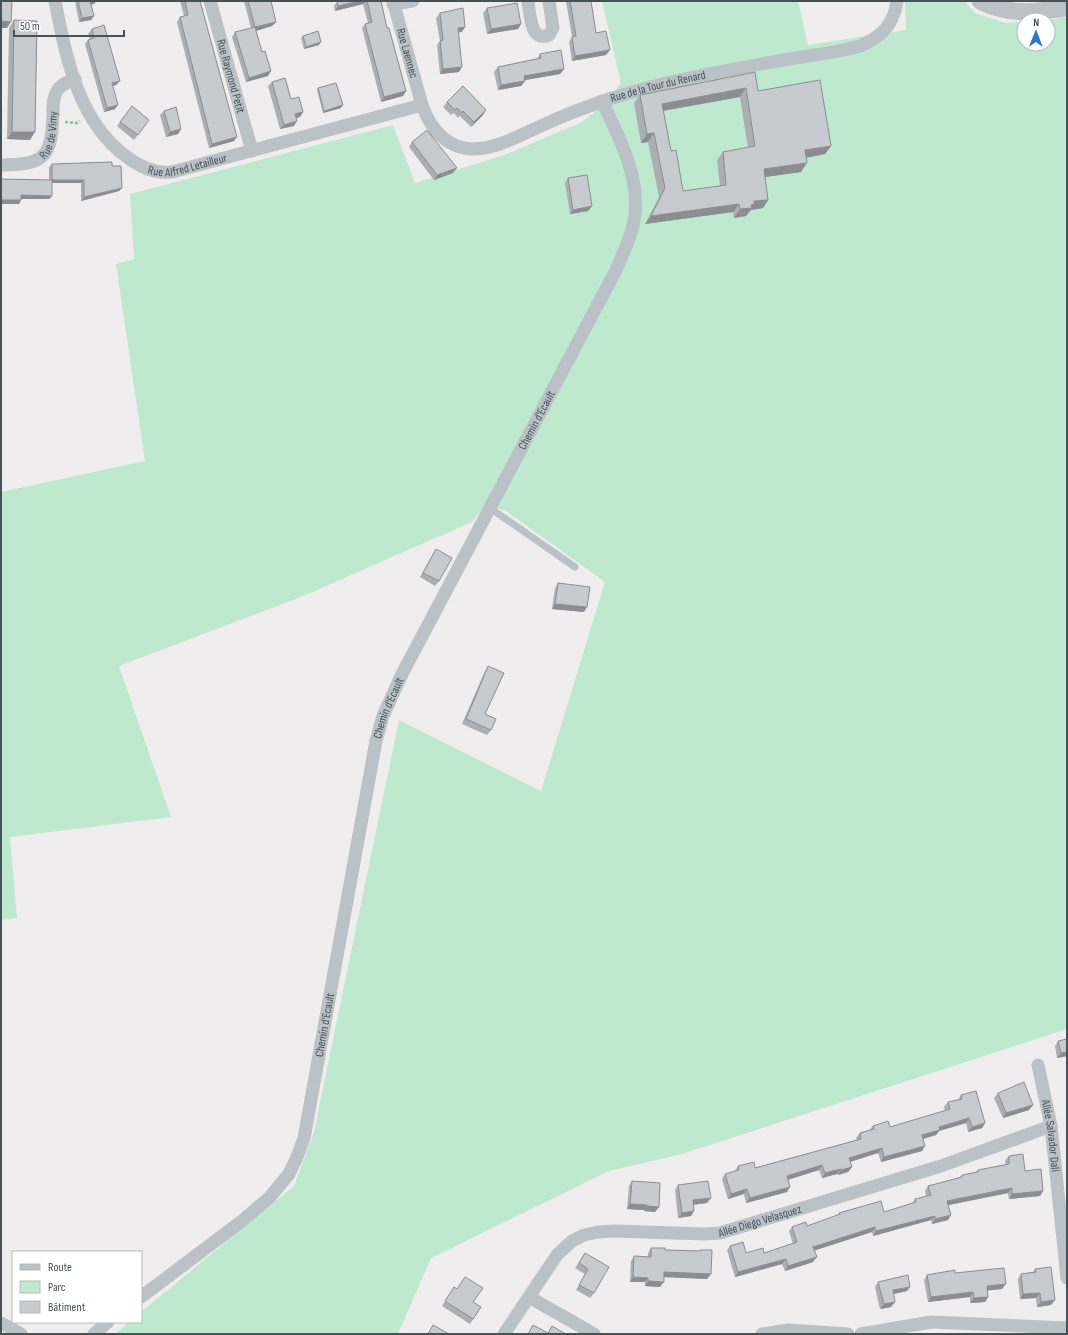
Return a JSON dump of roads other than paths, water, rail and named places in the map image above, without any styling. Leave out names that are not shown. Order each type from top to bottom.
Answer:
[{"type":"street","name":"Rue Alfred Letailleur","points":[[55,1],[74,79],[88,114],[103,136],[117,150],[131,161],[152,171],[172,172],[422,105]]},
{"type":"street","name":"Rue Raymond Petit","points":[[210,1],[252,151]]},
{"type":"street","points":[[393,3],[413,1]]},
{"type":"street","points":[[528,1],[534,30],[538,36],[549,35],[553,28],[549,1]]},
{"type":"street","name":"Rue de la Tour du Renard","points":[[422,105],[433,127],[443,138],[456,146],[471,149],[487,147],[503,142],[602,101],[665,82],[860,46],[875,39],[884,31],[892,20],[897,1]]},
{"type":"street","points":[[980,1],[999,9],[1026,13],[1067,8]]},
{"type":"street","name":"Rue Laennec","points":[[393,3],[422,105]]},
{"type":"street","name":"Rue de Vimy","points":[[1,165],[33,163],[43,156],[51,144],[54,96],[61,86],[74,79]]},
{"type":"street","name":"Chemin d'Ecault","points":[[142,1297],[262,1204],[282,1183],[297,1157],[306,1126],[379,729],[395,686],[616,270],[632,230],[636,201],[632,175],[620,140],[602,101]]},
{"type":"street","name":"Allée Salvador Dali","points":[[1038,1065],[1051,1126],[1067,1278]]},
{"type":"street","name":"Allée Diego Velasquez","points":[[504,1334],[561,1250],[584,1235],[610,1231],[705,1234],[720,1233],[941,1166],[1051,1126]]},
{"type":"street","points":[[529,1296],[594,1334]]},
{"type":"street","points":[[1,1323],[21,1334]]},
{"type":"street","points":[[94,1334],[107,1323]]},
{"type":"street","points":[[861,1334],[930,1328],[1067,1328]]},
{"type":"street","points":[[762,1334],[788,1330],[848,1334]]},
{"type":"lane","points":[[490,508],[575,567]]}]
